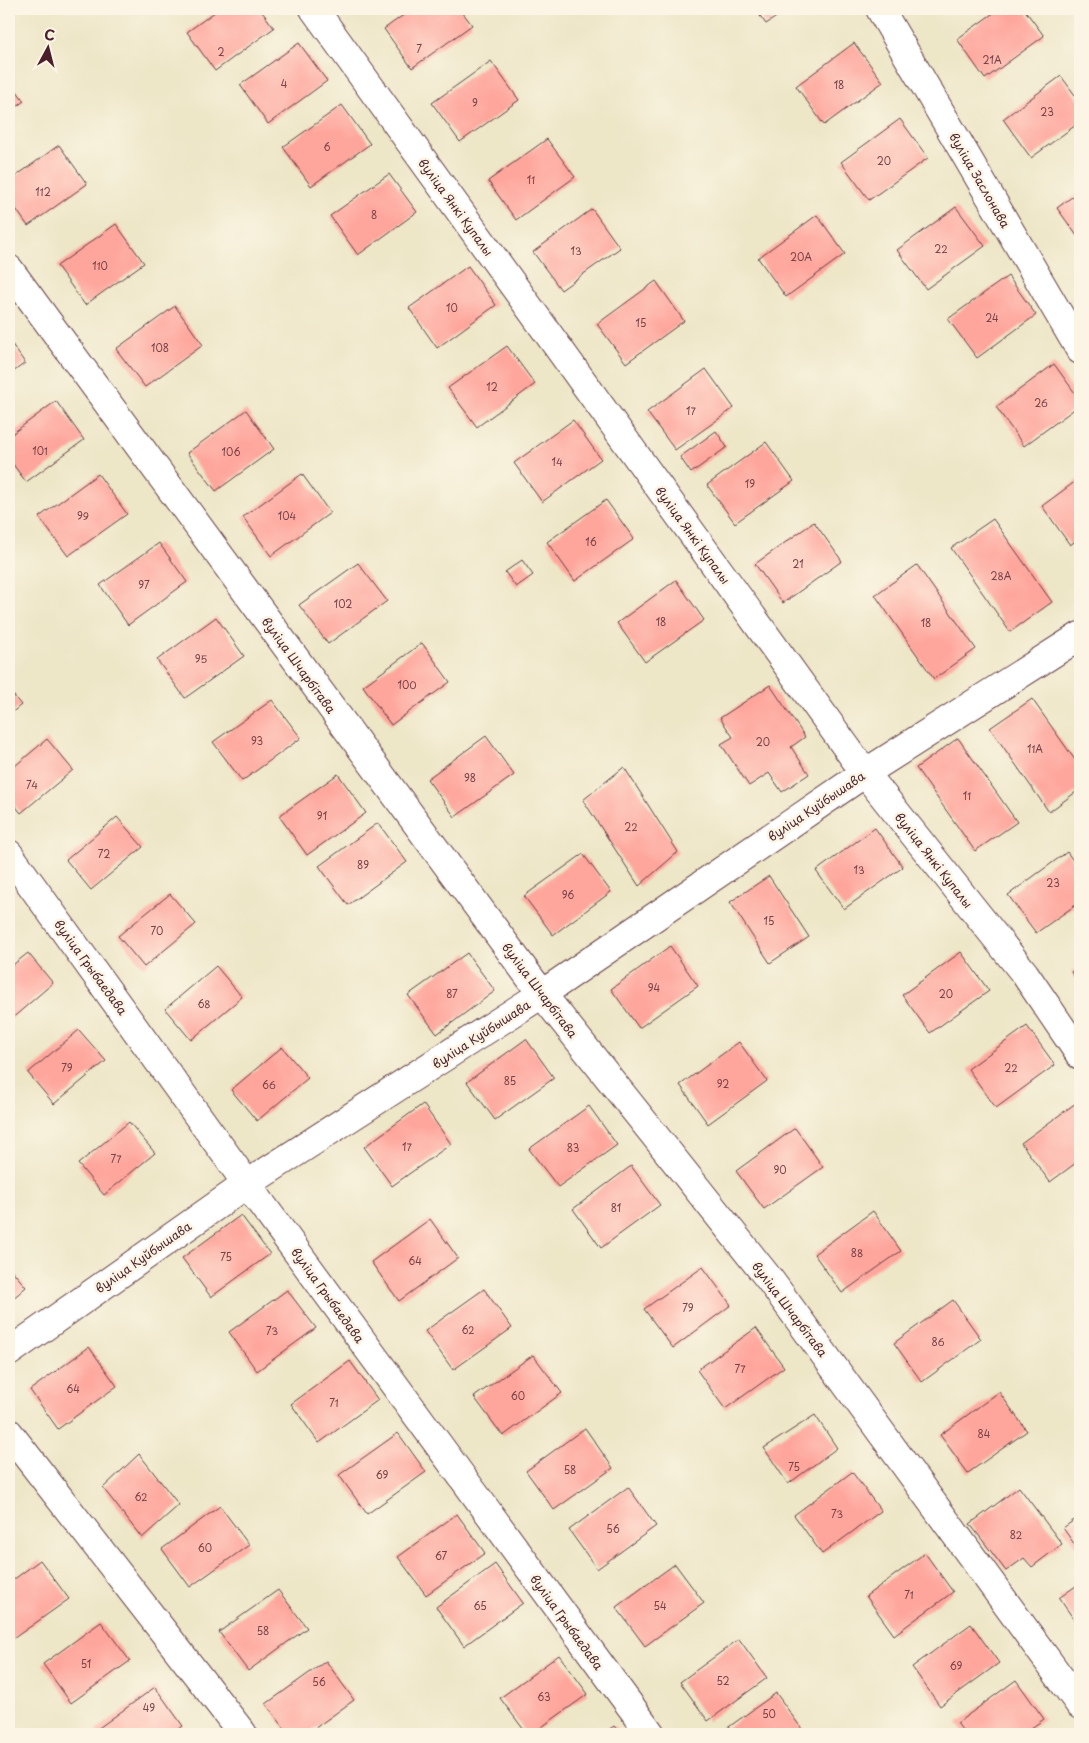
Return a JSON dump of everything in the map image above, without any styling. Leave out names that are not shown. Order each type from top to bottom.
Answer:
[{"type":"street","name":"вуліца Янкі Купалы","points":[[314,9],[865,773],[1025,974],[1080,1055]]},
{"type":"street","name":"вуліца Заслонава","points":[[880,9],[1080,350]]},
{"type":"street","name":"вуліца Шчарбітава","points":[[9,269],[542,994],[770,1280],[1080,1705]]},
{"type":"street","name":"вуліца Куйбышава","points":[[9,1352],[247,1184],[542,994],[865,773],[1080,636]]},
{"type":"street","name":"вуліца Грыбаедава","points":[[9,854],[247,1184],[651,1734]]},
{"type":"street","points":[[9,1433],[243,1734]]},
{"type":"building","points":[[219,9],[260,9],[274,28],[215,71],[187,32]]},
{"type":"building","points":[[412,9],[460,9],[472,25],[412,68],[384,29]]},
{"type":"building","points":[[755,9],[788,9],[766,24]]},
{"type":"building","points":[[999,9],[1024,9],[1044,36],[985,79],[957,39]]},
{"type":"building","points":[[299,43],[327,81],[268,124],[240,85]]},
{"type":"building","points":[[854,43],[883,82],[824,125],[796,86]]},
{"type":"building","points":[[491,61],[519,100],[460,142],[432,103]]},
{"type":"building","points":[[1061,76],[1080,102],[1080,122],[1031,158],[1003,119]]},
{"type":"building","points":[[9,80],[24,101],[9,112]]},
{"type":"building","points":[[342,105],[370,144],[311,186],[283,147]]},
{"type":"building","points":[[900,119],[928,158],[869,200],[841,162]]},
{"type":"building","points":[[547,139],[575,177],[516,220],[488,181]]},
{"type":"building","points":[[59,145],[87,184],[28,226],[9,199],[9,181]]},
{"type":"building","points":[[389,174],[417,212],[358,255],[330,216]]},
{"type":"building","points":[[1080,191],[1080,240],[1057,208]]},
{"type":"building","points":[[956,207],[985,246],[926,289],[897,250]]},
{"type":"building","points":[[592,209],[620,248],[561,290],[533,252]]},
{"type":"building","points":[[817,215],[845,254],[786,297],[758,258]]},
{"type":"building","points":[[116,224],[144,263],[85,305],[57,266]]},
{"type":"building","points":[[468,266],[496,305],[437,348],[409,308]]},
{"type":"building","points":[[1008,276],[1036,315],[977,358],[948,319]]},
{"type":"building","points":[[656,281],[684,321],[626,363],[597,324]]},
{"type":"building","points":[[175,306],[203,345],[145,387],[116,349]]},
{"type":"building","points":[[9,340],[25,363],[9,375]]},
{"type":"building","points":[[507,346],[535,384],[477,427],[448,388]]},
{"type":"building","points":[[1054,364],[1080,400],[1080,405],[1024,446],[996,407]]},
{"type":"building","points":[[706,369],[734,408],[675,450],[647,412]]},
{"type":"building","points":[[56,401],[84,440],[26,482],[9,459],[9,436]]},
{"type":"building","points":[[246,410],[274,449],[216,491],[187,453]]},
{"type":"building","points":[[573,420],[601,459],[542,502],[514,463]]},
{"type":"building","points":[[716,431],[727,447],[691,473],[680,457]]},
{"type":"building","points":[[766,442],[794,481],[735,523],[707,485]]},
{"type":"building","points":[[98,474],[127,514],[68,556],[39,517]]},
{"type":"building","points":[[302,474],[330,513],[271,556],[243,517]]},
{"type":"building","points":[[1080,478],[1080,538],[1070,545],[1042,506]]},
{"type":"building","points":[[606,500],[634,539],[575,581],[547,542]]},
{"type":"building","points":[[993,519],[1052,602],[1010,632],[951,548]]},
{"type":"building","points":[[814,522],[842,561],[783,603],[755,564]]},
{"type":"building","points":[[159,543],[187,582],[128,625],[100,585]]},
{"type":"building","points":[[522,560],[533,575],[516,587],[505,572]]},
{"type":"building","points":[[358,563],[387,601],[328,644],[299,605]]},
{"type":"building","points":[[917,565],[976,649],[934,679],[875,595]]},
{"type":"building","points":[[676,580],[704,620],[645,662],[617,623]]},
{"type":"building","points":[[216,617],[244,656],[185,698],[157,660]]},
{"type":"building","points":[[422,643],[450,682],[391,725],[363,686]]},
{"type":"building","points":[[770,685],[805,737],[791,747],[809,774],[782,792],[769,773],[749,786],[721,744],[733,737],[720,718]]},
{"type":"building","points":[[9,690],[21,705],[9,715]]},
{"type":"building","points":[[1032,699],[1080,767],[1080,789],[1049,812],[990,728]]},
{"type":"building","points":[[272,700],[301,738],[242,781],[213,742]]},
{"type":"building","points":[[486,736],[514,775],[455,817],[427,779]]},
{"type":"building","points":[[958,738],[1017,822],[975,851],[916,768]]},
{"type":"building","points":[[47,739],[73,770],[21,813],[9,798],[9,771]]},
{"type":"building","points":[[624,767],[678,852],[639,886],[583,800]]},
{"type":"building","points":[[338,774],[366,813],[307,855],[279,816]]},
{"type":"building","points":[[117,817],[143,847],[91,890],[66,860]]},
{"type":"building","points":[[378,823],[407,862],[348,905],[319,866]]},
{"type":"building","points":[[875,828],[903,867],[844,909],[816,871]]},
{"type":"building","points":[[1067,852],[1080,870],[1080,902],[1036,933],[1008,895]]},
{"type":"building","points":[[583,854],[611,892],[553,935],[524,896]]},
{"type":"building","points":[[769,876],[809,937],[770,963],[730,902]]},
{"type":"building","points":[[170,894],[196,924],[144,967],[118,936]]},
{"type":"building","points":[[670,946],[698,986],[639,1028],[611,989]]},
{"type":"building","points":[[961,952],[989,991],[930,1033],[902,995]]},
{"type":"building","points":[[28,953],[53,983],[9,1021],[9,968]]},
{"type":"building","points":[[467,953],[495,991],[437,1034],[408,995]]},
{"type":"building","points":[[216,966],[242,997],[191,1040],[165,1009]]},
{"type":"building","points":[[1080,966],[1080,985],[1071,972]]},
{"type":"building","points":[[1027,1026],[1055,1065],[996,1108],[968,1069]]},
{"type":"building","points":[[79,1030],[106,1061],[54,1104],[28,1073]]},
{"type":"building","points":[[526,1039],[554,1078],[495,1120],[467,1082]]},
{"type":"building","points":[[739,1042],[767,1081],[708,1124],[680,1085]]},
{"type":"building","points":[[282,1047],[308,1078],[257,1121],[231,1090]]},
{"type":"building","points":[[1080,1100],[1080,1160],[1050,1182],[1021,1143]]},
{"type":"building","points":[[423,1104],[451,1144],[392,1186],[364,1147]]},
{"type":"building","points":[[589,1106],[617,1145],[558,1187],[529,1149]]},
{"type":"building","points":[[129,1122],[155,1153],[104,1195],[78,1164]]},
{"type":"building","points":[[795,1128],[823,1167],[764,1209],[736,1171]]},
{"type":"building","points":[[631,1166],[660,1205],[601,1248],[573,1209]]},
{"type":"building","points":[[873,1211],[901,1251],[842,1293],[814,1254]]},
{"type":"building","points":[[241,1215],[270,1254],[211,1297],[182,1258]]},
{"type":"building","points":[[430,1219],[458,1258],[399,1301],[371,1262]]},
{"type":"building","points":[[9,1267],[26,1287],[9,1302]]},
{"type":"building","points":[[703,1267],[731,1305],[673,1348],[644,1309]]},
{"type":"building","points":[[484,1289],[512,1328],[453,1370],[425,1331]]},
{"type":"building","points":[[287,1290],[316,1328],[257,1371],[229,1332]]},
{"type":"building","points":[[953,1300],[981,1339],[922,1382],[894,1343]]},
{"type":"building","points":[[756,1328],[784,1367],[725,1409],[697,1370]]},
{"type":"building","points":[[89,1347],[117,1386],[58,1429],[30,1390]]},
{"type":"building","points":[[533,1355],[562,1393],[503,1436],[474,1397]]},
{"type":"building","points":[[350,1361],[378,1400],[319,1443],[291,1404]]},
{"type":"building","points":[[999,1392],[1027,1431],[968,1473],[940,1435]]},
{"type":"building","points":[[815,1415],[837,1448],[788,1484],[764,1448]]},
{"type":"building","points":[[585,1428],[613,1468],[554,1510],[526,1471]]},
{"type":"building","points":[[398,1433],[426,1472],[367,1514],[339,1475]]},
{"type":"building","points":[[139,1454],[179,1505],[142,1538],[103,1488]]},
{"type":"building","points":[[852,1472],[881,1511],[822,1554],[794,1515]]},
{"type":"building","points":[[628,1487],[656,1526],[597,1569],[569,1530]]},
{"type":"building","points":[[1019,1487],[1062,1544],[1032,1567],[1024,1558],[1006,1571],[970,1524]]},
{"type":"building","points":[[220,1506],[249,1545],[190,1587],[162,1549]]},
{"type":"building","points":[[457,1514],[485,1553],[426,1595],[398,1557]]},
{"type":"building","points":[[1080,1516],[1080,1546],[1077,1548],[1063,1528]]},
{"type":"building","points":[[925,1553],[953,1592],[894,1635],[866,1596]]},
{"type":"building","points":[[40,1560],[69,1599],[10,1641],[9,1583]]},
{"type":"building","points":[[495,1564],[523,1603],[464,1646],[436,1607]]},
{"type":"building","points":[[675,1564],[704,1603],[645,1646],[616,1607]]},
{"type":"building","points":[[1080,1583],[1080,1628],[1059,1598]]},
{"type":"building","points":[[278,1590],[307,1628],[248,1671],[219,1632]]},
{"type":"building","points":[[101,1622],[130,1661],[71,1703],[43,1664]]},
{"type":"building","points":[[971,1624],[999,1663],[940,1706],[912,1667]]},
{"type":"building","points":[[739,1639],[767,1678],[708,1721],[680,1682]]},
{"type":"building","points":[[559,1655],[588,1694],[532,1734],[527,1734],[500,1698]]},
{"type":"building","points":[[326,1661],[354,1700],[307,1734],[289,1734],[266,1704]]},
{"type":"building","points":[[1016,1680],[1044,1719],[1023,1734],[965,1734],[957,1723]]},
{"type":"building","points":[[155,1687],[183,1726],[172,1734],[99,1734],[96,1730]]},
{"type":"building","points":[[776,1693],[804,1732],[801,1734],[719,1734]]},
{"type":"building","points":[[614,1726],[621,1734],[602,1734]]}]
